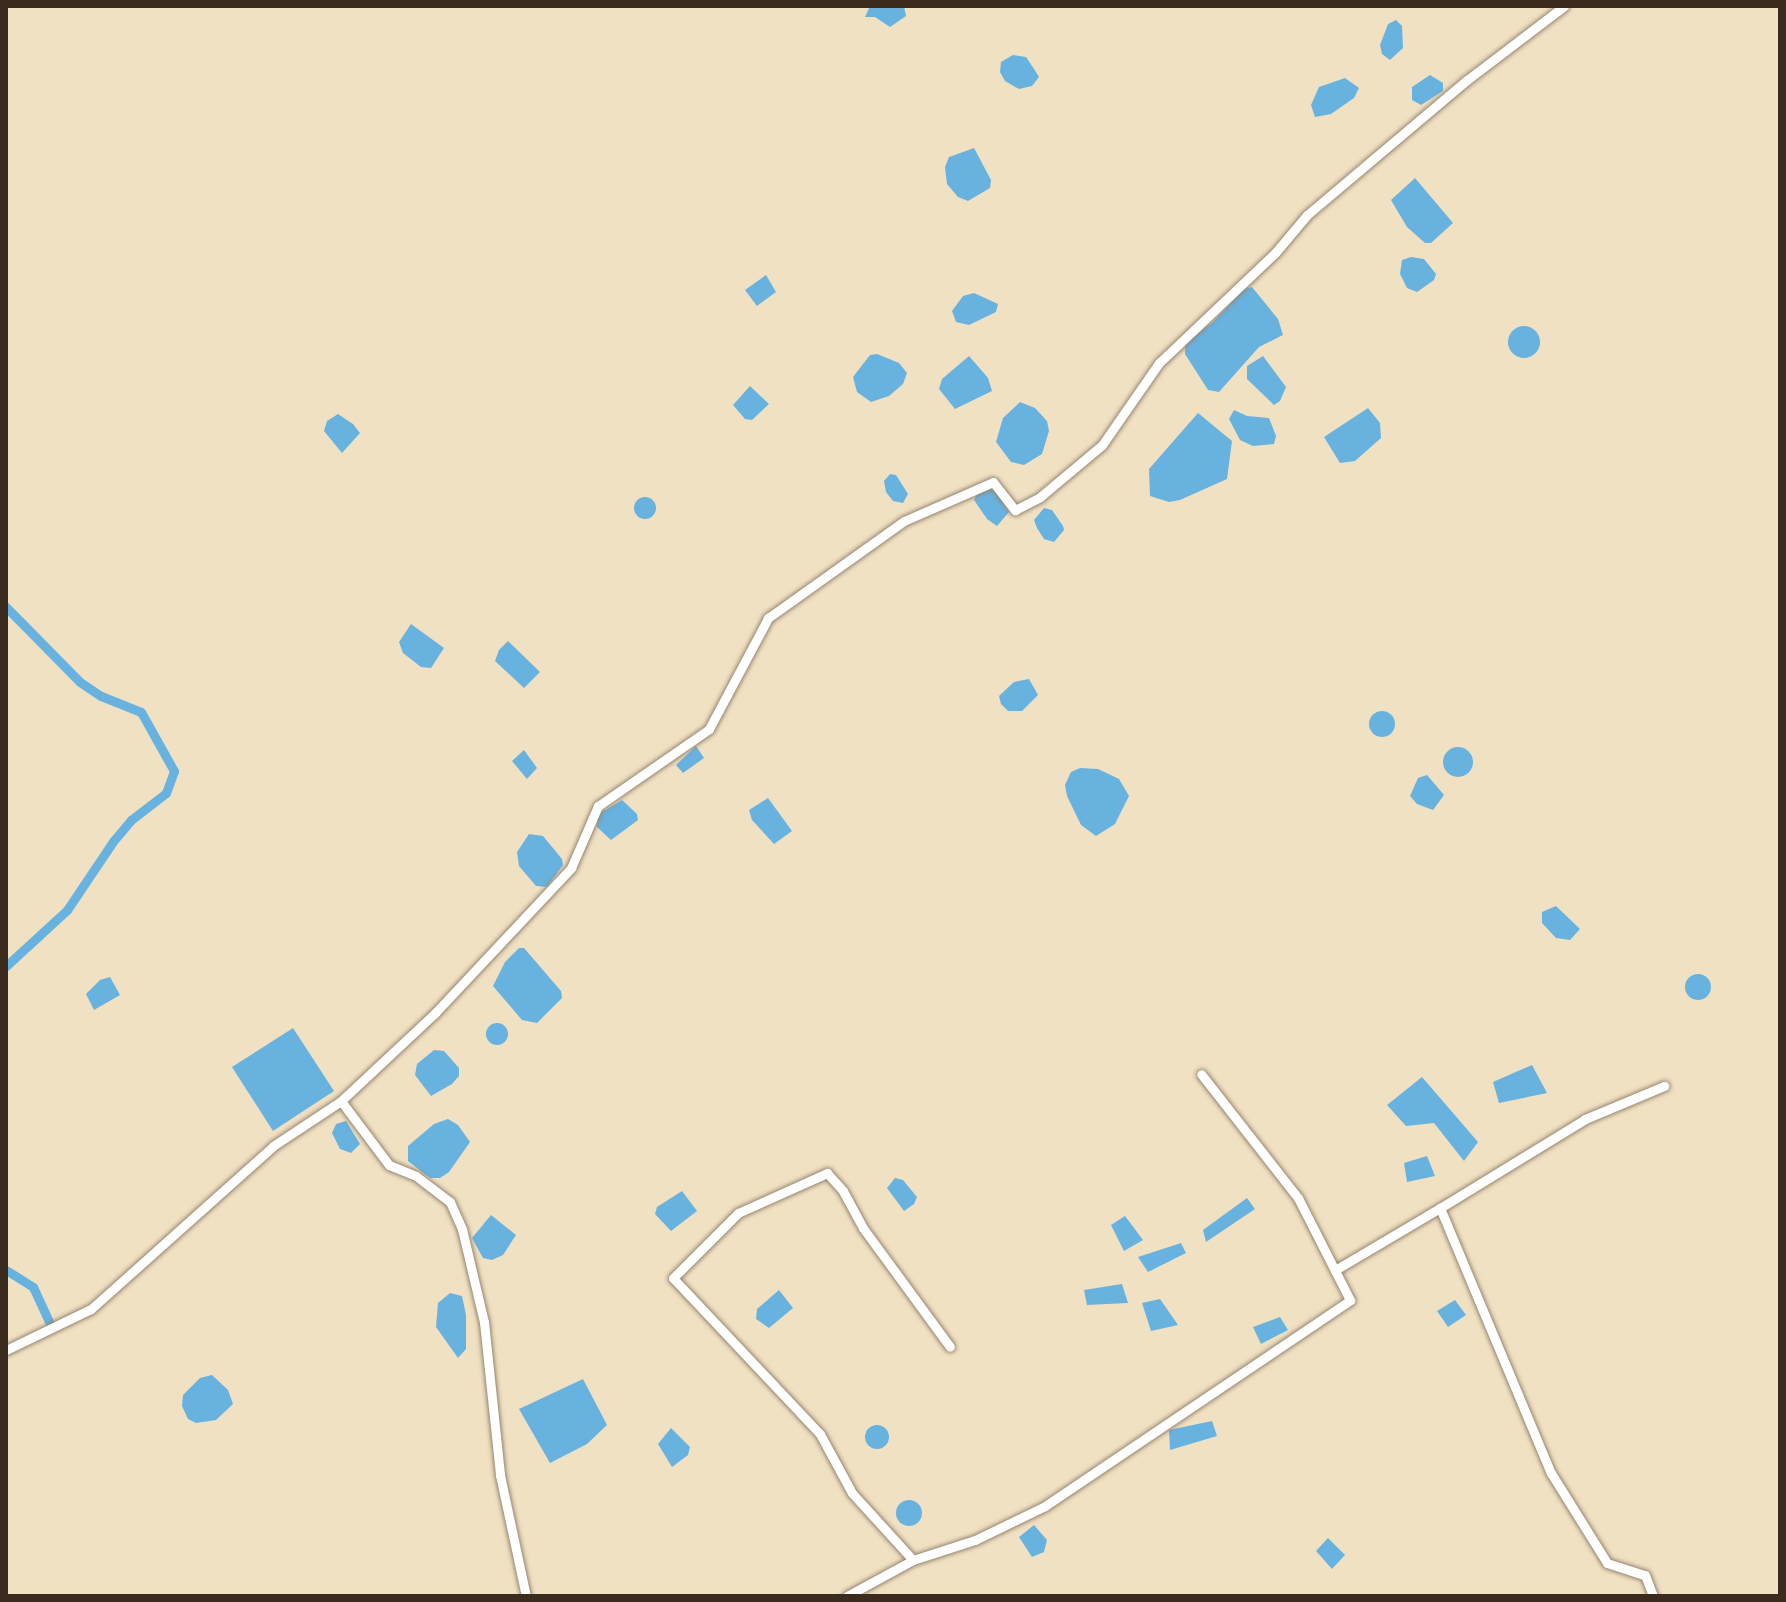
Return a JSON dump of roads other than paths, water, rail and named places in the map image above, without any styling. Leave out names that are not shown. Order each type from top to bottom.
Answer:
[{"type":"street","points":[[6,1350],[91,1309],[273,1146],[341,1101],[435,1013],[571,868],[598,806],[709,729],[768,618],[904,521],[993,482],[1015,510],[1040,497],[1102,445],[1159,363],[1275,253],[1307,215],[1467,80],[1564,6]]},
{"type":"street","points":[[847,1596],[913,1560],[975,1540],[1045,1506],[1350,1300],[1298,1198],[1201,1074]]},
{"type":"street","points":[[1335,1270],[1585,1119],[1664,1086]]},
{"type":"street","points":[[341,1101],[389,1165],[416,1176],[450,1202],[462,1229],[484,1322],[500,1475],[526,1596]]},
{"type":"street","points":[[913,1560],[852,1493],[820,1434],[673,1278],[738,1213],[827,1173],[843,1191],[863,1228],[950,1347]]},
{"type":"street","points":[[1440,1208],[1551,1473],[1607,1563],[1645,1575],[1653,1596]]},
{"type":"water","points":[[870,6],[904,6],[906,16],[890,27],[875,17],[865,17]]},
{"type":"water","points":[[1396,20],[1402,26],[1403,48],[1390,60],[1382,54],[1380,45],[1388,24]]},
{"type":"water","points":[[1013,55],[1026,57],[1036,72],[1039,77],[1032,86],[1019,89],[1005,81],[1000,72],[1001,62]]},
{"type":"water","points":[[1430,75],[1443,83],[1443,91],[1421,105],[1412,100],[1412,87]]},
{"type":"water","points":[[1345,78],[1359,88],[1354,98],[1331,114],[1315,117],[1311,105],[1319,87]]},
{"type":"water","points":[[974,148],[991,180],[990,188],[968,201],[958,197],[947,184],[945,167],[949,157]]},
{"type":"water","points":[[1415,178],[1453,223],[1431,243],[1425,243],[1407,227],[1391,200]]},
{"type":"water","points":[[1411,257],[1424,259],[1436,274],[1434,280],[1417,292],[1407,288],[1400,274],[1402,260]]},
{"type":"water","points":[[766,275],[776,292],[757,306],[745,290]]},
{"type":"water","points":[[1252,287],[1278,319],[1283,335],[1259,347],[1219,392],[1208,390],[1185,354],[1185,342],[1212,323],[1244,289]]},
{"type":"water","points":[[974,293],[998,304],[996,312],[969,325],[956,322],[952,311],[963,296]]},
{"type":"water","points":[[1524,326],[1535,331],[1540,342],[1535,353],[1524,358],[1513,353],[1508,342],[1513,331]]},
{"type":"water","points":[[877,354],[899,363],[907,373],[903,384],[889,396],[871,402],[857,392],[853,377],[870,355]]},
{"type":"water","points":[[969,356],[988,378],[992,391],[955,409],[939,389],[942,379]]},
{"type":"water","points":[[1263,356],[1286,387],[1280,401],[1274,405],[1247,379],[1247,366]]},
{"type":"water","points":[[750,386],[769,404],[752,420],[745,419],[733,405]]},
{"type":"water","points":[[1020,402],[1035,408],[1047,421],[1049,431],[1042,454],[1024,465],[1011,462],[996,442],[1003,418]]},
{"type":"water","points":[[1368,408],[1380,423],[1381,438],[1355,461],[1340,463],[1324,437]]},
{"type":"water","points":[[1234,410],[1247,416],[1269,418],[1276,436],[1274,444],[1253,446],[1240,440],[1229,419]]},
{"type":"water","points":[[1198,413],[1232,441],[1227,479],[1180,500],[1169,502],[1150,496],[1149,469]]},
{"type":"water","points":[[338,414],[360,433],[342,453],[324,431],[327,421]]},
{"type":"water","points":[[890,474],[896,475],[908,494],[903,503],[893,501],[886,492],[884,481]]},
{"type":"water","points":[[993,487],[1009,512],[997,526],[987,519],[974,500],[978,492]]},
{"type":"water","points":[[641,497],[649,497],[656,508],[649,519],[641,519],[634,512],[634,504]]},
{"type":"water","points":[[1044,508],[1052,510],[1063,526],[1064,530],[1054,542],[1044,539],[1034,520]]},
{"type":"water","points":[[411,624],[444,648],[431,668],[421,667],[403,653],[399,642]]},
{"type":"water","points":[[508,641],[540,672],[524,688],[495,661],[499,650]]},
{"type":"water","points":[[1029,679],[1038,695],[1022,711],[1008,711],[1001,704],[999,696],[1014,682]]},
{"type":"water","points":[[1382,711],[1391,715],[1395,724],[1391,733],[1382,737],[1373,733],[1369,724],[1373,715]]},
{"type":"water","points":[[696,746],[704,758],[683,773],[676,765]]},
{"type":"water","points":[[1458,747],[1464,748],[1472,756],[1472,768],[1464,776],[1458,777],[1452,776],[1444,768],[1443,762],[1444,756],[1452,748]]},
{"type":"water","points":[[524,750],[537,768],[527,779],[512,761]]},
{"type":"water","points":[[1080,768],[1098,769],[1119,779],[1129,796],[1115,824],[1096,836],[1081,825],[1067,796],[1065,785],[1071,772]]},
{"type":"water","points":[[1427,775],[1444,795],[1433,810],[1417,804],[1410,796],[1418,778]]},
{"type":"water","points":[[768,798],[792,831],[774,844],[752,820],[749,810]]},
{"type":"water","points":[[622,800],[637,814],[638,820],[611,840],[597,827],[597,815]]},
{"type":"water","points":[[529,834],[543,836],[562,859],[563,865],[547,887],[536,886],[519,866],[517,852]]},
{"type":"water","points":[[1556,906],[1580,929],[1570,940],[1556,938],[1542,923],[1542,912]]},
{"type":"water","points":[[519,948],[524,948],[561,991],[562,998],[537,1023],[522,1020],[493,986],[505,962]]},
{"type":"water","points":[[1698,974],[1707,978],[1711,987],[1707,996],[1698,1000],[1689,996],[1685,987],[1689,978]]},
{"type":"water","points":[[110,977],[120,995],[94,1010],[86,994],[100,980]]},
{"type":"water","points":[[493,1023],[501,1023],[508,1034],[501,1045],[493,1045],[486,1038],[486,1030]]},
{"type":"water","points":[[293,1028],[334,1091],[273,1131],[232,1067]]},
{"type":"water","points":[[434,1050],[444,1051],[459,1068],[459,1076],[452,1084],[431,1096],[415,1075],[417,1064]]},
{"type":"water","points":[[1532,1065],[1547,1093],[1499,1103],[1493,1082]]},
{"type":"water","points":[[1422,1077],[1478,1142],[1464,1161],[1434,1123],[1406,1126],[1387,1105]]},
{"type":"water","points":[[448,1119],[458,1125],[470,1142],[449,1172],[440,1178],[430,1178],[408,1161],[408,1146],[434,1124]]},
{"type":"water","points":[[346,1121],[360,1144],[351,1153],[340,1149],[332,1133],[336,1124]]},
{"type":"water","points":[[1427,1156],[1435,1176],[1407,1182],[1404,1163]]},
{"type":"water","points":[[895,1178],[903,1180],[917,1197],[914,1204],[904,1211],[887,1188]]},
{"type":"water","points":[[682,1191],[697,1211],[671,1231],[655,1214],[657,1207]]},
{"type":"water","points":[[1247,1198],[1255,1209],[1206,1242],[1203,1230]]},
{"type":"water","points":[[491,1215],[516,1235],[503,1255],[492,1260],[483,1258],[472,1238]]},
{"type":"water","points":[[1125,1216],[1143,1240],[1124,1251],[1111,1225]]},
{"type":"water","points":[[1181,1243],[1186,1253],[1148,1272],[1138,1257]]},
{"type":"water","points":[[1122,1284],[1128,1303],[1087,1305],[1084,1290]]},
{"type":"water","points":[[779,1290],[793,1308],[769,1328],[756,1319],[757,1309]]},
{"type":"water","points":[[450,1293],[462,1296],[466,1315],[466,1349],[458,1358],[436,1327],[438,1303]]},
{"type":"water","points":[[1160,1299],[1178,1325],[1151,1331],[1142,1303]]},
{"type":"water","points":[[1455,1300],[1466,1315],[1448,1327],[1437,1311]]},
{"type":"water","points":[[1280,1317],[1288,1330],[1261,1344],[1253,1327]]},
{"type":"water","points":[[212,1375],[228,1390],[233,1404],[216,1420],[196,1423],[188,1419],[182,1406],[183,1395],[200,1378]]},
{"type":"water","points":[[583,1379],[607,1425],[587,1444],[550,1463],[519,1409]]},
{"type":"water","points":[[1212,1421],[1217,1436],[1170,1450],[1169,1430]]},
{"type":"water","points":[[877,1425],[885,1429],[889,1437],[885,1445],[877,1449],[869,1445],[865,1437],[869,1429]]},
{"type":"water","points":[[671,1428],[690,1447],[688,1455],[672,1467],[658,1444]]},
{"type":"water","points":[[909,1500],[918,1504],[922,1513],[918,1522],[909,1526],[900,1522],[896,1513],[900,1504]]},
{"type":"water","points":[[1034,1525],[1047,1540],[1044,1552],[1032,1557],[1019,1537]]},
{"type":"water","points":[[1328,1538],[1345,1555],[1332,1569],[1316,1551]]},
{"type":"waterway","points":[[6,607],[80,682],[101,696],[141,712],[174,771],[166,793],[131,820],[114,840],[67,910],[6,966]]},
{"type":"waterway","points":[[6,1270],[33,1287],[52,1328]]}]
